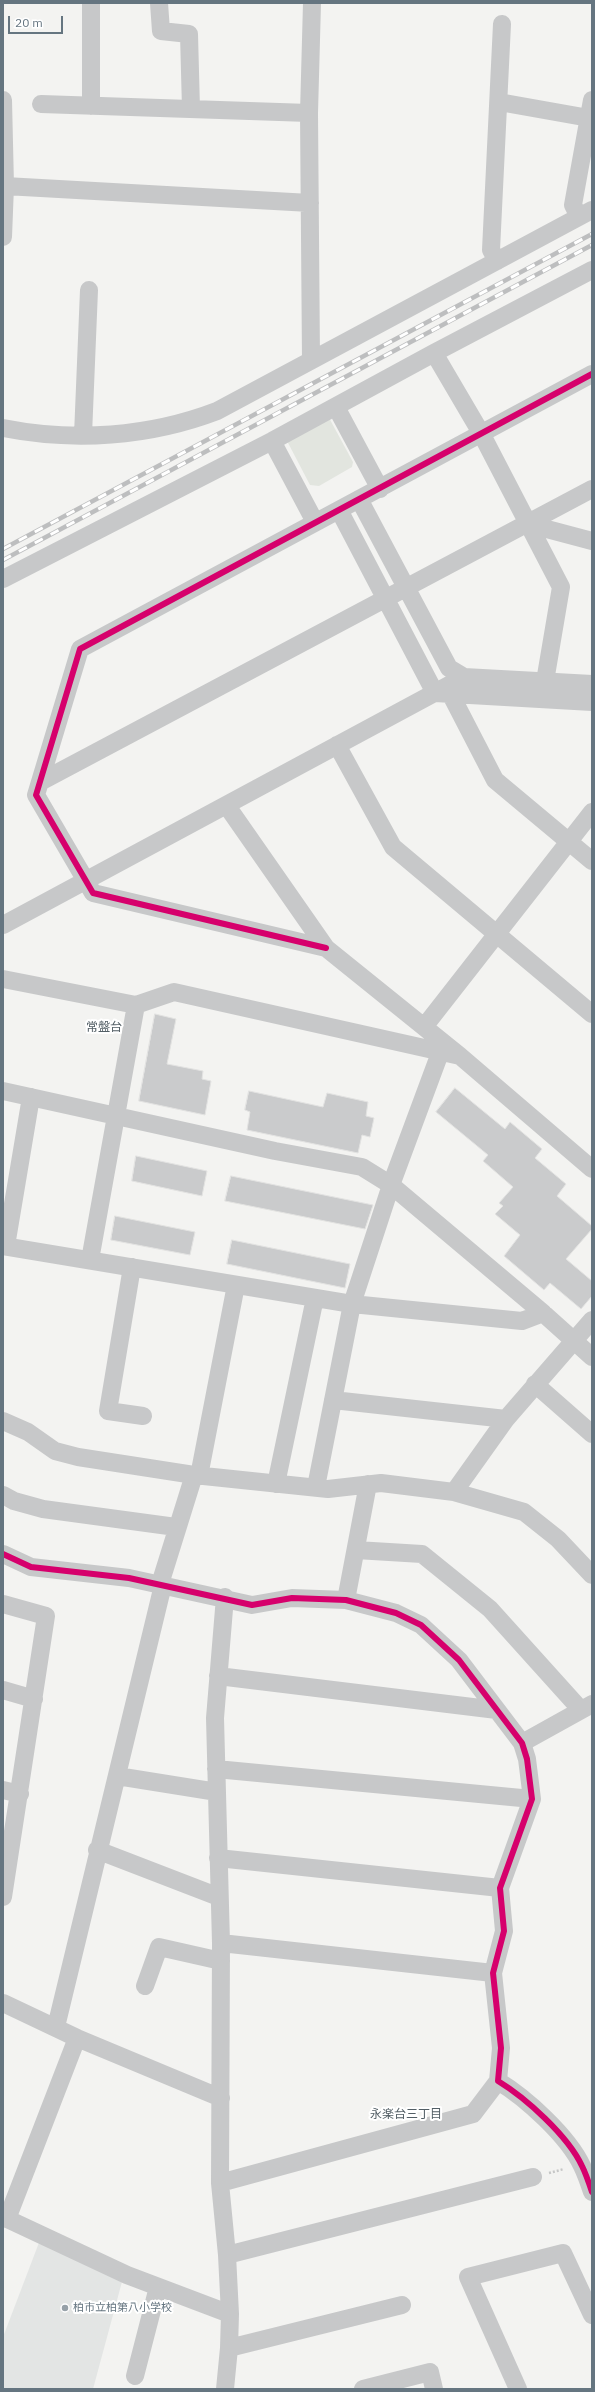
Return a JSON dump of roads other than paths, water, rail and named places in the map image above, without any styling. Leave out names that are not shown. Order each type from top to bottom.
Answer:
[{"type":"street","points":[[91,3],[91,106]]},
{"type":"street","points":[[159,3],[161,31],[189,34],[191,109]]},
{"type":"street","points":[[311,360],[309,113],[312,3]]},
{"type":"street","points":[[497,261],[491,250],[502,24]]},
{"type":"street","points":[[3,100],[5,186],[3,237]]},
{"type":"street","points":[[3,428],[55,435],[83,435],[129,433],[192,421],[217,411],[585,214],[573,205],[592,100]]},
{"type":"street","points":[[499,102],[589,118]]},
{"type":"street","points":[[41,104],[309,113]]},
{"type":"street","points":[[5,186],[310,203]]},
{"type":"street","points":[[3,579],[272,441],[434,353],[592,270]]},
{"type":"street","points":[[83,435],[89,290]]},
{"type":"street","points":[[434,353],[481,433],[561,587],[544,690]]},
{"type":"street","points":[[326,948],[93,893],[36,795],[80,649],[592,374]]},
{"type":"street","points":[[336,406],[380,489]]},
{"type":"street","points":[[272,441],[316,522]]},
{"type":"street","points":[[40,782],[592,490]]},
{"type":"street","points":[[359,499],[449,668],[464,677],[544,690],[592,702]]},
{"type":"street","points":[[339,510],[386,599],[495,780],[592,861]]},
{"type":"street","points":[[528,524],[592,541]]},
{"type":"street","points":[[7,917],[86,879],[227,806],[337,745],[443,693],[464,677]]},
{"type":"street","points":[[443,693],[544,690],[592,684]]},
{"type":"street","points":[[337,745],[393,847],[592,1014]]},
{"type":"street","points":[[227,806],[326,948],[424,1026],[592,1169]]},
{"type":"street","points":[[424,1026],[592,812]]},
{"type":"street","points":[[3,979],[136,1005],[174,992],[440,1054],[460,1056]]},
{"type":"street","points":[[90,1260],[136,1005]]},
{"type":"street","points":[[316,1488],[352,1304],[391,1185],[440,1054]]},
{"type":"street","points":[[3,1091],[275,1150],[362,1166],[391,1185],[543,1312],[592,1357]]},
{"type":"street","points":[[31,1097],[4,1246],[352,1304],[522,1321],[543,1312]]},
{"type":"street","points":[[132,1267],[108,1411],[143,1416]]},
{"type":"street","points":[[56,2027],[97,1850],[117,1776],[161,1585],[176,1527],[196,1476],[236,1285]]},
{"type":"street","points":[[276,1484],[315,1298]]},
{"type":"street","points":[[454,1492],[506,1419],[592,1320]]},
{"type":"street","points":[[535,1384],[592,1434]]},
{"type":"street","points":[[333,1400],[506,1419]]},
{"type":"street","points":[[3,1421],[28,1432],[55,1451],[78,1457],[196,1476],[328,1489],[381,1483],[454,1492],[524,1512],[558,1539],[592,1575]]},
{"type":"street","points":[[346,1600],[368,1484]]},
{"type":"street","points":[[3,1495],[14,1501],[43,1509],[176,1527]]},
{"type":"street","points":[[356,1550],[422,1554],[490,1609],[586,1707],[522,1743]]},
{"type":"street","points":[[3,1554],[31,1567],[129,1578],[225,1597],[252,1605],[292,1598],[346,1600],[396,1613],[421,1625],[459,1660],[522,1743],[527,1759],[532,1799],[500,1888],[504,1931],[493,1973],[501,2048],[498,2081],[474,2114],[220,2183]]},
{"type":"street","points":[[224,2389],[229,2348],[230,2314],[227,2255],[220,2183],[221,1943],[215,1718],[225,1597]]},
{"type":"street","points":[[3,1604],[46,1616],[34,1699],[12,1792],[3,1897]]},
{"type":"street","points":[[218,1676],[497,1710]]},
{"type":"street","points":[[3,1690],[34,1699]]},
{"type":"street","points":[[216,1769],[532,1799]]},
{"type":"street","points":[[117,1776],[217,1792]]},
{"type":"street","points":[[97,1850],[219,1897]]},
{"type":"street","points":[[218,1858],[500,1888]]},
{"type":"street","points":[[221,1943],[493,1973]]},
{"type":"street","points":[[145,1986],[159,1947],[221,1961]]},
{"type":"street","points":[[3,2003],[77,2038],[221,2098]]},
{"type":"street","points":[[77,2038],[5,2218],[127,2275],[230,2314]]},
{"type":"street","points":[[498,2081],[520,2094],[556,2130],[582,2165],[592,2192]]},
{"type":"street","points":[[227,2255],[533,2177]]},
{"type":"street","points":[[518,2389],[468,2277],[563,2253],[592,2315]]},
{"type":"street","points":[[135,2376],[158,2287]]},
{"type":"street","points":[[229,2348],[402,2305]]},
{"type":"street","points":[[363,2389],[430,2372],[434,2389]]},
{"type":"railway","points":[[3,549],[592,234]]},
{"type":"railway","points":[[3,560],[592,245]]},
{"type":"place","name":"柏市立柏第八小学校","points":[[65,2308]]},
{"type":"district","name":"常盤台","points":[[104,1028]]},
{"type":"district","name":"永楽台三丁目","points":[[406,2115]]}]
